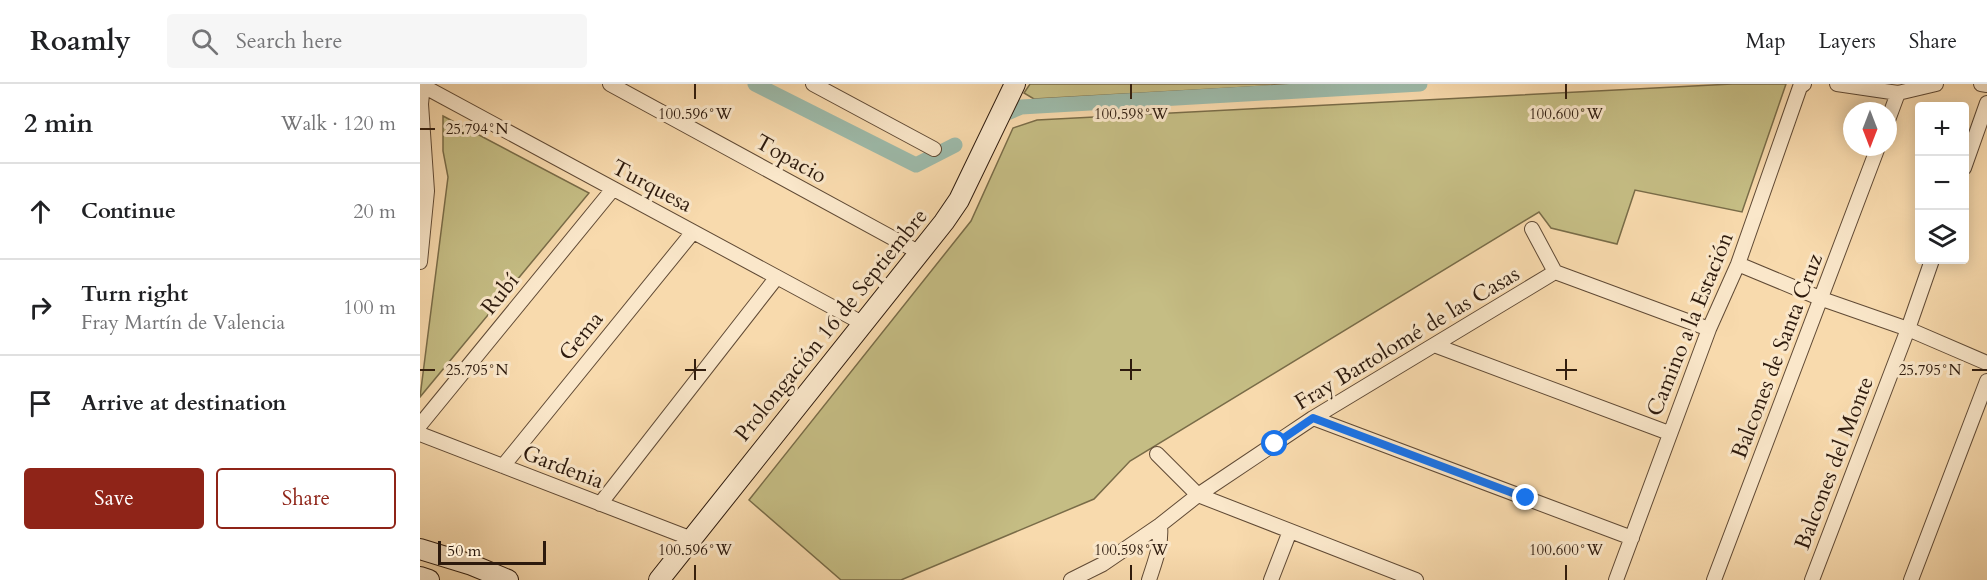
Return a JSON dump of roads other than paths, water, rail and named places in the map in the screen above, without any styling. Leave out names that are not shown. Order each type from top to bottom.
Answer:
[{"type":"street","name":"Topacio","points":[[610,84],[920,253]]},
{"type":"street","points":[[813,84],[934,149]]},
{"type":"street","name":"Camino a la Estación","points":[[1616,580],[1709,329],[1738,264],[1800,87],[1804,84]]},
{"type":"street","points":[[1837,84],[1898,93],[1936,84]]},
{"type":"street","points":[[1981,84],[1987,85]]},
{"type":"street","points":[[420,262],[427,191],[427,171],[421,133],[423,85]]},
{"type":"street","name":"Turquesa","points":[[423,85],[862,323]]},
{"type":"street","name":"Prolongación 16 de Septiembre","points":[[659,580],[920,253],[959,200],[1010,85]]},
{"type":"street","points":[[1895,102],[1898,93]]},
{"type":"street","points":[[1969,156],[1987,103]]},
{"type":"street","name":"Balcones de Santa Cruz","points":[[1714,580],[1875,156]]},
{"type":"street","name":"Rubí","points":[[420,425],[613,189]]},
{"type":"street","points":[[1532,229],[1555,272],[1709,329]]},
{"type":"street","name":"Gema","points":[[503,466],[693,232]]},
{"type":"street","points":[[1738,264],[1822,299],[1908,329],[1987,363]]},
{"type":"street","name":"Balcones del Monte","points":[[1812,580],[1931,264]]},
{"type":"street","name":"Fray Bartolomé de las Casas","points":[[1071,580],[1103,564],[1160,525],[1198,495],[1313,418],[1555,272]]},
{"type":"street","points":[[600,504],[777,277]]},
{"type":"street","points":[[1434,345],[1669,433]]},
{"type":"street","points":[[1911,580],[1987,381]]},
{"type":"street","points":[[1313,418],[1632,538]]},
{"type":"street","name":"Gardenia","points":[[420,434],[692,539]]},
{"type":"street","points":[[1157,454],[1198,495],[1399,577],[1416,580]]},
{"type":"street","points":[[1149,580],[1160,548],[1160,525]]},
{"type":"street","points":[[1271,580],[1290,531]]},
{"type":"street","points":[[420,549],[472,565],[508,580]]},
{"type":"street","points":[[420,577],[429,580]]},
{"type":"waterway","points":[[755,84],[916,165],[955,145]]},
{"type":"waterway","points":[[1007,113],[1021,107],[1420,84]]}]
